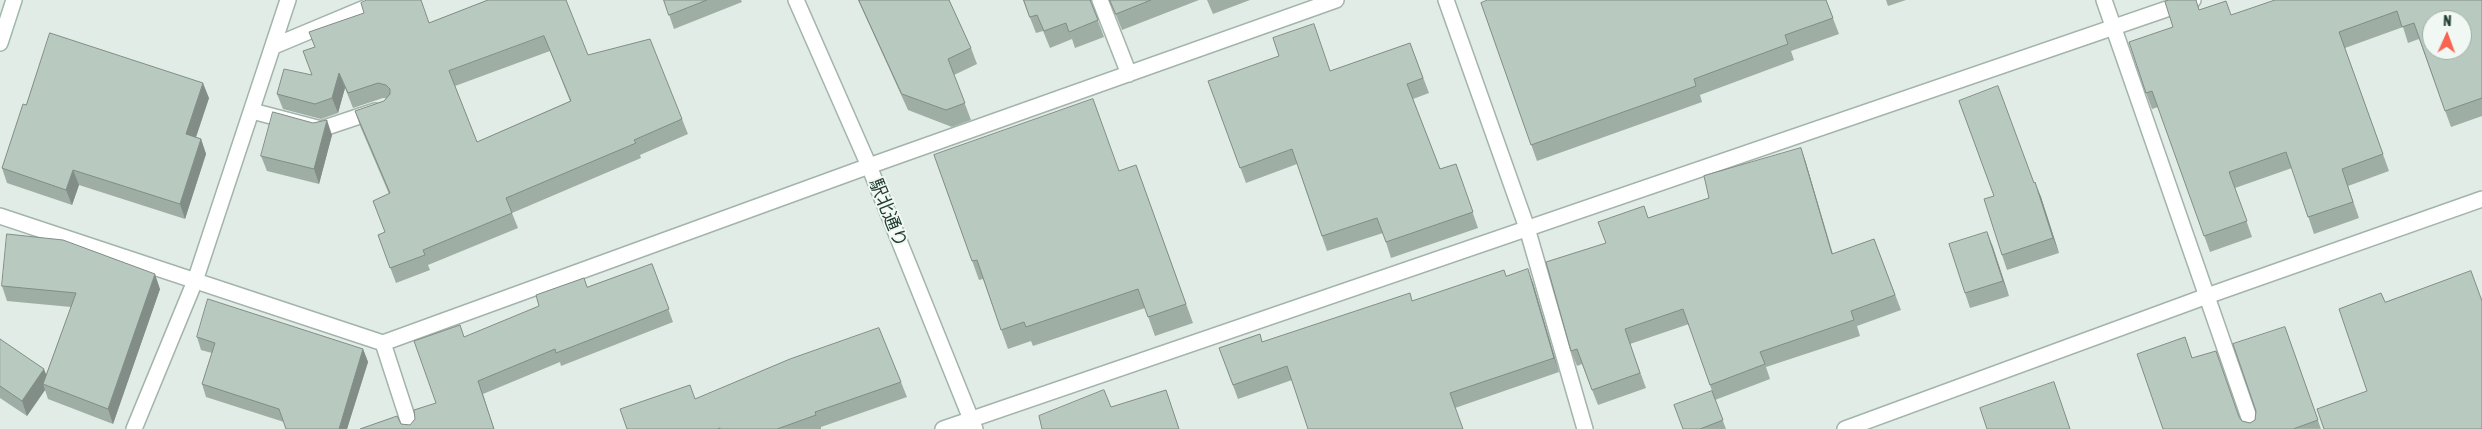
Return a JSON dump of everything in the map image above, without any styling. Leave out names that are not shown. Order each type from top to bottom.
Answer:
[{"type":"street","points":[[0,43],[14,0]]},
{"type":"street","points":[[134,429],[195,281],[288,0]]},
{"type":"street","points":[[274,46],[384,0]]},
{"type":"street","name":"駅北通り","points":[[796,0],[870,166],[973,424]]},
{"type":"street","points":[[1100,0],[1129,74]]},
{"type":"street","points":[[0,216],[383,343],[870,166],[1336,0]]},
{"type":"street","points":[[1446,0],[1527,228],[1585,429]]},
{"type":"street","points":[[2104,0],[2253,429]]},
{"type":"street","points":[[943,429],[973,424],[1527,228],[2193,0]]},
{"type":"street","points":[[252,111],[321,130],[386,107]]},
{"type":"street","points":[[1844,429],[2207,296],[2482,200]]},
{"type":"street","points":[[383,343],[411,429]]},
{"type":"building","points":[[367,0],[421,0],[429,23],[488,0],[566,0],[588,55],[650,39],[682,119],[634,140],[636,143],[506,198],[512,213],[423,250],[425,255],[390,268],[378,235],[385,232],[373,201],[390,193],[355,111],[384,101],[390,94],[390,89],[386,85],[378,83],[348,93],[339,73],[332,98],[315,104],[277,94],[284,69],[312,75],[303,51],[315,47],[309,32],[364,13],[361,3]],"holes":[[[544,36],[571,101],[477,142],[449,71]]]},
{"type":"building","points":[[664,0],[707,0],[669,15]]},
{"type":"building","points":[[859,0],[949,0],[971,48],[948,59],[965,103],[946,110],[902,94]]},
{"type":"building","points":[[1024,0],[1090,0],[1098,20],[1069,32],[1066,23],[1044,31],[1037,15],[1030,17]]},
{"type":"building","points":[[1110,0],[1151,0],[1116,14]]},
{"type":"building","points":[[1488,0],[1826,0],[1833,18],[1785,35],[1788,44],[1694,79],[1696,86],[1531,145],[1481,3]]},
{"type":"building","points":[[2169,0],[2196,0],[2199,10],[2226,1],[2231,15],[2275,0],[2482,0],[2482,98],[2445,111],[2427,60],[2472,60],[2472,10],[2422,10],[2422,46],[2414,23],[2402,27],[2397,11],[2339,32],[2383,154],[2342,169],[2353,202],[2308,217],[2286,152],[2229,172],[2247,221],[2204,236],[2152,91],[2146,93],[2129,42],[2173,27],[2165,2]]},
{"type":"building","points":[[1314,24],[1330,71],[1410,43],[1423,78],[1407,84],[1440,169],[1456,164],[1473,212],[1386,242],[1377,218],[1322,236],[1292,149],[1240,168],[1208,81],[1279,56],[1273,38]]},
{"type":"building","points":[[50,33],[203,83],[186,134],[201,139],[180,204],[73,170],[66,190],[2,168],[23,104],[26,105]]},
{"type":"building","points":[[1998,86],[2035,182],[2053,238],[2002,255],[1984,199],[1994,196],[1959,101]]},
{"type":"building","points":[[1093,99],[1119,171],[1136,165],[1186,304],[1148,317],[1138,289],[1026,327],[1024,322],[1001,330],[977,260],[972,261],[934,155]]},
{"type":"building","points":[[273,112],[313,123],[327,120],[314,169],[261,156]]},
{"type":"building","points":[[1801,148],[1832,254],[1874,239],[1895,295],[1851,311],[1854,320],[1760,352],[1765,364],[1710,385],[1683,309],[1625,329],[1640,373],[1592,390],[1577,349],[1571,351],[1546,262],[1606,243],[1598,222],[1644,206],[1648,218],[1709,198],[1704,176]]},
{"type":"building","points":[[1987,232],[2003,281],[1965,293],[1949,244]]},
{"type":"building","points":[[7,234],[63,240],[155,274],[108,409],[43,384],[76,293],[2,286]]},
{"type":"building","points":[[652,264],[669,309],[556,353],[555,349],[478,381],[494,429],[360,429],[397,416],[401,424],[410,425],[415,419],[414,410],[436,403],[414,341],[460,325],[464,337],[539,306],[536,295],[584,278],[587,287]]},
{"type":"building","points":[[1528,269],[1554,358],[1450,393],[1463,429],[1308,429],[1287,366],[1233,385],[1219,348],[1260,334],[1262,342],[1410,293],[1412,301],[1504,270],[1506,276]]},
{"type":"building","points":[[2471,271],[2482,301],[2482,429],[2324,429],[2317,409],[2367,391],[2339,309],[2381,293],[2385,302]]},
{"type":"building","points":[[208,299],[363,349],[339,429],[286,429],[279,409],[202,384],[215,343],[197,337]]},
{"type":"building","points":[[2285,327],[2318,420],[2293,429],[2163,429],[2137,354],[2185,337],[2192,358],[2216,351],[2239,417],[2242,421],[2250,423],[2255,420],[2256,411],[2233,344]]},
{"type":"building","points":[[879,328],[901,382],[815,412],[816,415],[777,429],[627,429],[620,409],[690,385],[695,399],[790,359]]},
{"type":"building","points":[[0,339],[44,369],[22,401],[0,386]]},
{"type":"building","points":[[2054,382],[2070,429],[1987,429],[1980,408]]},
{"type":"building","points":[[1104,390],[1111,407],[1166,390],[1179,429],[1042,429],[1039,416]]},
{"type":"building","points":[[1712,391],[1723,420],[1700,429],[1683,429],[1674,405]]}]
